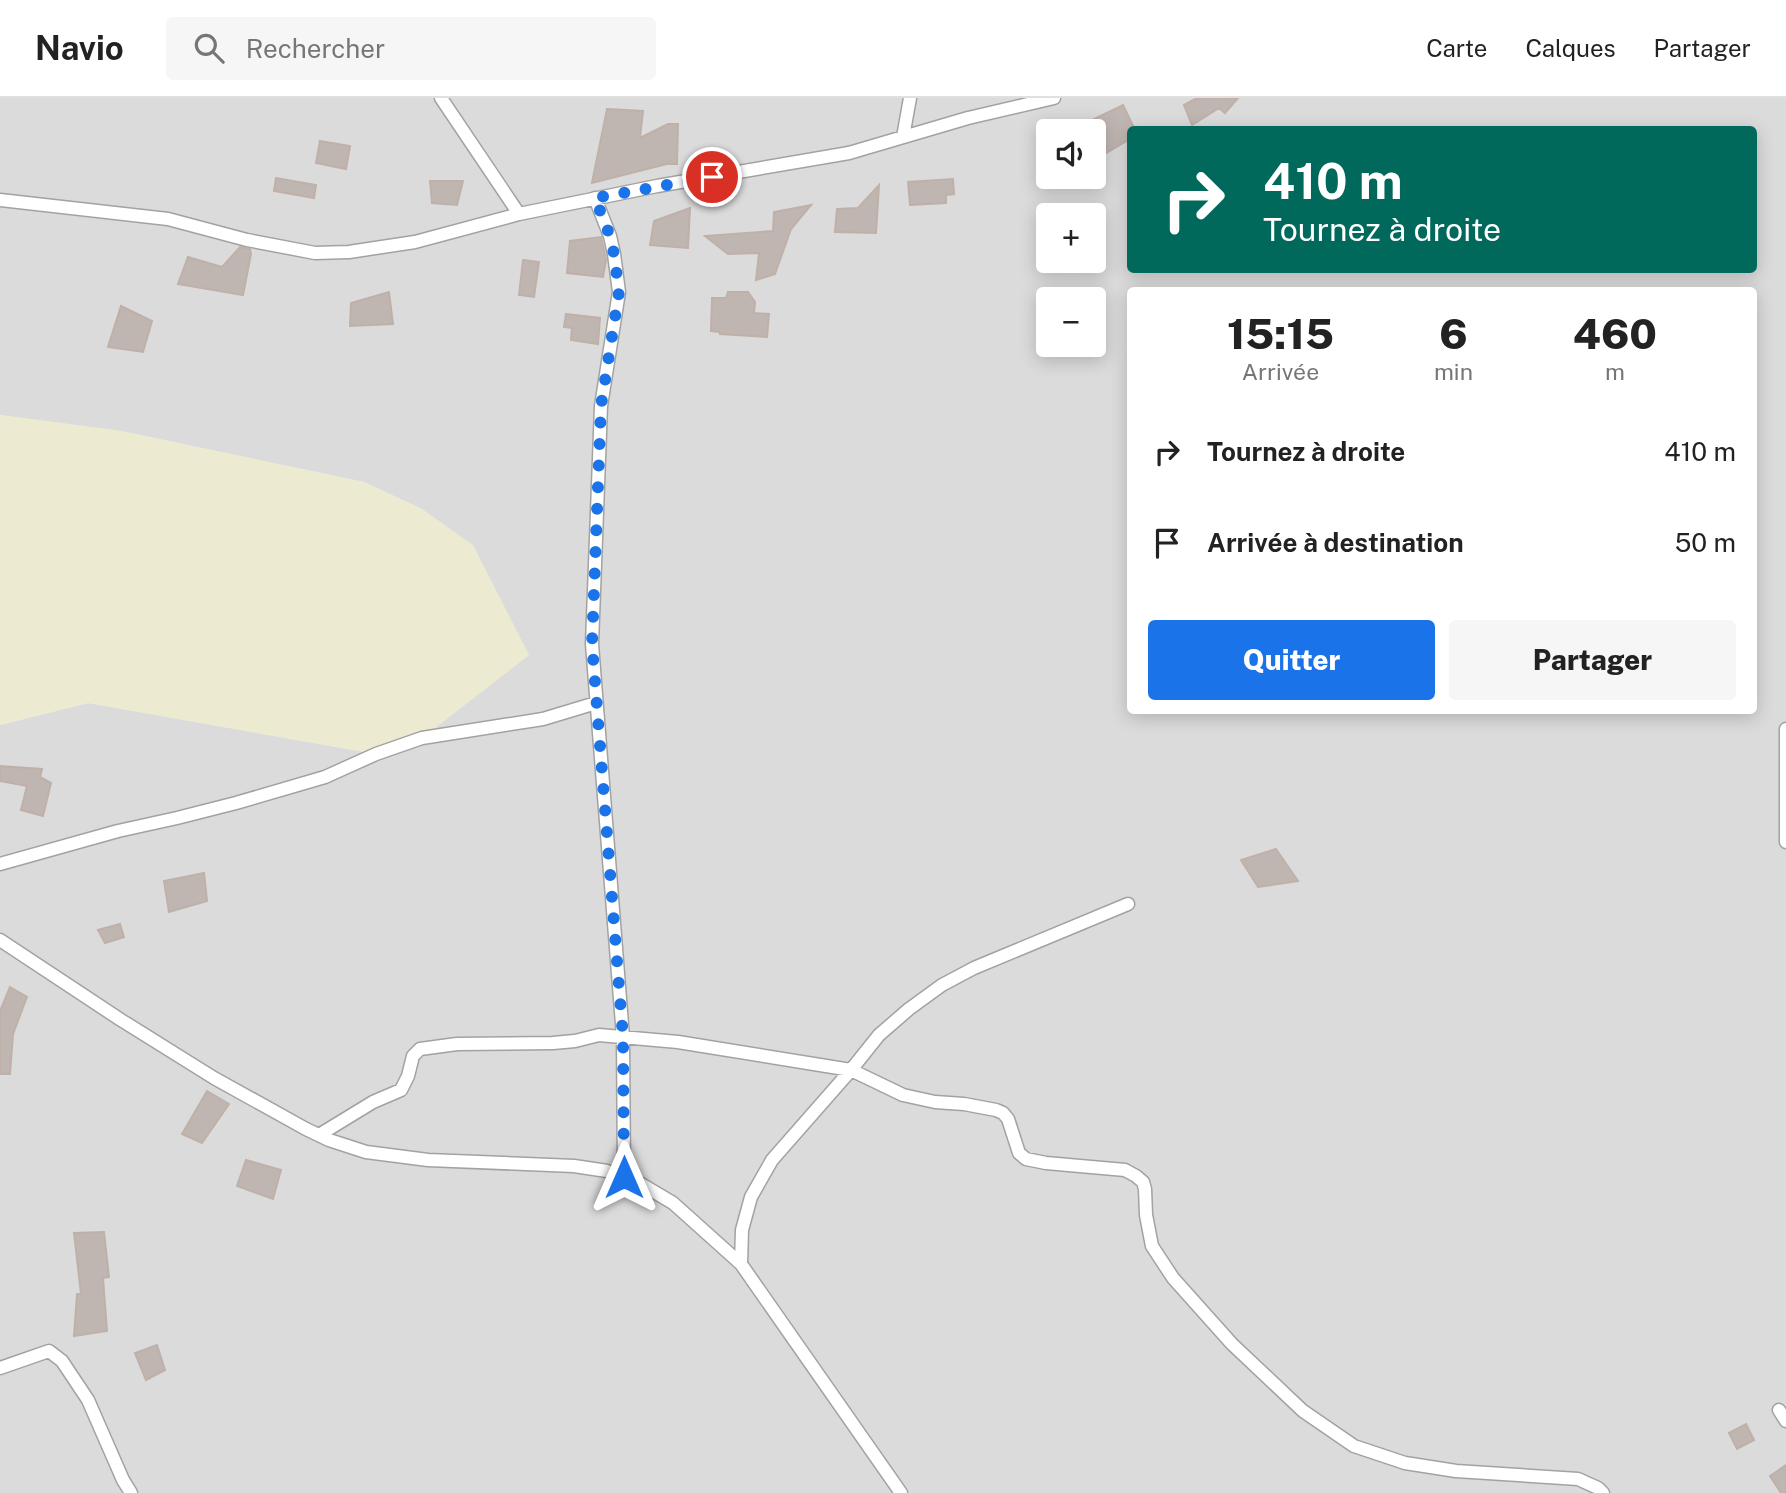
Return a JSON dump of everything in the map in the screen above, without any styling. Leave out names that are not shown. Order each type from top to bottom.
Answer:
[{"type":"street","points":[[441,98],[519,214]]},
{"type":"street","points":[[903,137],[910,98]]},
{"type":"street","points":[[0,200],[168,219],[247,240],[316,253],[349,252],[415,242],[519,214],[595,198],[849,153],[968,118],[1054,98]]},
{"type":"street","points":[[595,198],[610,236],[619,292],[601,406],[592,644],[623,1037],[624,1177]]},
{"type":"street","points":[[0,864],[118,831],[236,803],[325,777],[376,754],[422,738],[543,719],[596,703]]},
{"type":"street","points":[[1786,729],[1786,842]]},
{"type":"street","points":[[741,1264],[742,1230],[751,1197],[772,1160],[879,1035],[942,985],[974,968],[1128,904]]},
{"type":"street","points":[[0,940],[214,1078],[319,1135],[366,1152],[428,1160],[574,1166],[607,1171],[642,1184],[673,1203],[741,1264],[901,1493]]},
{"type":"street","points":[[319,1135],[373,1102],[401,1090],[413,1056],[419,1049],[457,1044],[553,1043],[599,1035],[678,1041],[851,1070],[902,1096],[1003,1113],[1008,1119],[1019,1153],[1026,1159],[1125,1170],[1136,1175],[1146,1189],[1146,1215],[1152,1246],[1173,1279],[1233,1345],[1303,1411],[1354,1446],[1405,1463],[1443,1469],[1578,1479],[1603,1493]]},
{"type":"street","points":[[0,1368],[48,1351],[62,1361],[89,1400],[122,1480],[131,1493]]},
{"type":"street","points":[[1779,1410],[1786,1422]]},
{"type":"shaded area","points":[[0,98],[1786,98],[1786,1493],[0,1493],[0,725],[88,703],[376,754],[422,738],[529,655],[422,509],[364,482],[121,431],[0,415]]},
{"type":"green space","points":[[0,415],[121,431],[364,482],[422,509],[473,545],[529,655],[422,738],[376,754],[88,703],[0,725]]},
{"type":"building","points":[[1197,98],[1238,98],[1225,113],[1219,108],[1192,125],[1184,105]]},
{"type":"building","points":[[1123,105],[1133,126],[1127,126],[1127,141],[1106,153],[1106,119],[1094,119]]},
{"type":"building","points":[[607,109],[643,111],[640,138],[668,124],[678,124],[677,164],[667,164],[592,183]]},
{"type":"building","points":[[320,141],[350,146],[346,169],[316,163]]},
{"type":"building","points":[[276,178],[316,185],[314,198],[274,191]]},
{"type":"building","points":[[953,179],[954,194],[946,195],[946,203],[910,205],[908,182]]},
{"type":"building","points":[[430,181],[463,181],[457,205],[432,203]]},
{"type":"building","points":[[879,185],[876,233],[835,232],[837,209],[858,208]]},
{"type":"building","points":[[811,205],[791,229],[775,274],[756,280],[759,253],[728,254],[705,236],[773,231],[774,212]]},
{"type":"building","points":[[690,208],[688,248],[650,245],[654,221]]},
{"type":"building","points":[[601,237],[606,260],[603,277],[567,273],[570,241]]},
{"type":"building","points":[[240,247],[250,249],[251,254],[243,295],[178,284],[188,257],[222,267]]},
{"type":"building","points":[[523,260],[539,262],[534,297],[519,295]]},
{"type":"building","points":[[389,292],[393,324],[350,326],[351,303]]},
{"type":"building","points":[[728,292],[748,292],[755,302],[754,313],[769,314],[767,337],[711,331],[712,298],[726,298]]},
{"type":"building","points":[[121,306],[152,321],[143,352],[108,347]]},
{"type":"building","points":[[566,314],[600,318],[598,344],[571,340],[572,328],[564,327]]},
{"type":"building","points":[[0,766],[42,769],[40,777],[51,783],[43,816],[21,810],[27,786],[0,781]]},
{"type":"building","points":[[1276,849],[1298,881],[1258,887],[1241,860]]},
{"type":"building","points":[[204,873],[207,901],[169,912],[164,881]]},
{"type":"building","points":[[120,924],[124,937],[105,943],[98,930]]},
{"type":"building","points":[[10,987],[27,997],[13,1034],[10,1074],[0,1074],[0,1011]]},
{"type":"building","points":[[207,1091],[229,1104],[202,1143],[182,1134]]},
{"type":"building","points":[[246,1160],[281,1170],[273,1199],[237,1186]]},
{"type":"building","points":[[104,1232],[109,1277],[103,1278],[107,1331],[74,1336],[77,1294],[81,1294],[74,1233]]},
{"type":"building","points":[[157,1345],[165,1370],[146,1380],[135,1353]]},
{"type":"building","points":[[1746,1424],[1754,1440],[1737,1449],[1729,1433]]},
{"type":"building","points":[[1786,1465],[1786,1493],[1781,1493],[1770,1476]]},
{"type":"route","points":[[624,1177],[623,1037],[592,644],[601,406],[619,292],[610,236],[595,198],[712,177]]}]
